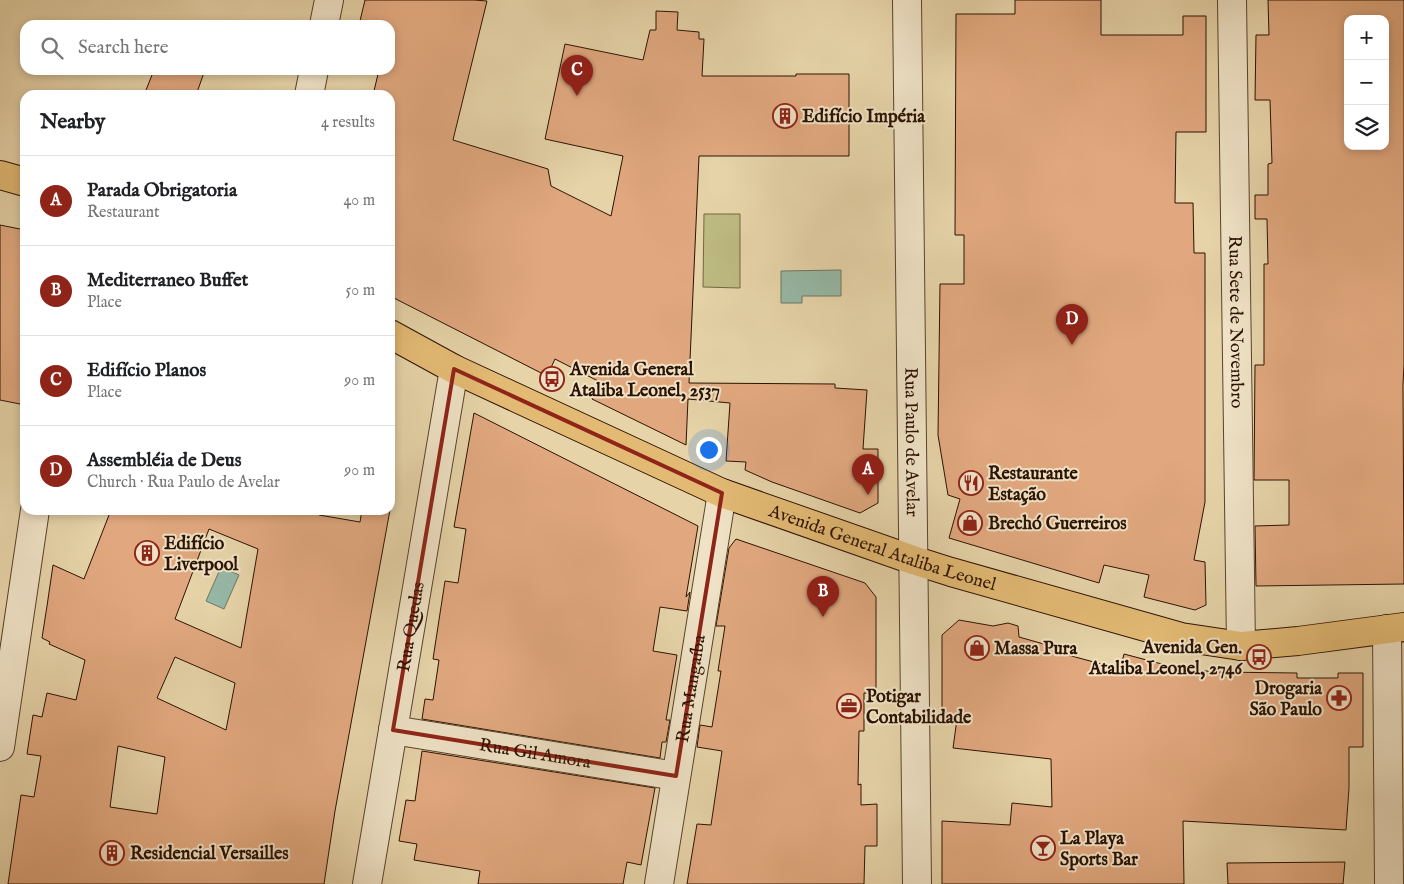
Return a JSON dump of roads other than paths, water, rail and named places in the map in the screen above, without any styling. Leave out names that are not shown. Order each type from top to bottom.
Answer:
[{"type":"main road","points":[[0,175],[20,181]]},
{"type":"main road","name":"Avenida General Ataliba Leonel","points":[[395,337],[454,369],[722,493],[913,560],[1181,637],[1241,646],[1298,641],[1395,628]]},
{"type":"street","points":[[325,20],[329,0]]},
{"type":"street","name":"Rua Paulo de Avelar","points":[[907,0],[917,884]]},
{"type":"street","name":"Rua Sete de Novembro","points":[[1232,0],[1241,646]]},
{"type":"street","points":[[310,90],[313,75]]},
{"type":"street","name":"Rua Quedas","points":[[367,884],[454,369]]},
{"type":"street","name":"Rua Mangaíba","points":[[659,884],[722,493]]},
{"type":"street","points":[[0,748],[34,515]]},
{"type":"street","points":[[1389,884],[1395,628]]},
{"type":"street","name":"Rua Gil Amora","points":[[393,730],[676,776]]},
{"type":"place","name":"Edifício Planos","points":[[577,96]]},
{"type":"place","name":"Edifício Impéria","points":[[785,116]]},
{"type":"place","name":"Assembléia de Deus","points":[[1072,345]]},
{"type":"place","name":"Avenida General Ataliba Leonel, 2537","points":[[552,379]]},
{"type":"place","name":"Restaurante Estação","points":[[971,483]]},
{"type":"place","name":"Parada Obrigatoria","points":[[868,495]]},
{"type":"place","name":"Brechó Guerreiros","points":[[970,523]]},
{"type":"place","name":"Edifício Liverpool","points":[[147,553]]},
{"type":"place","name":"Mediterraneo Buffet","points":[[823,617]]},
{"type":"place","name":"Massa Pura","points":[[977,648]]},
{"type":"place","name":"Avenida Gen. Ataliba Leonel, 2746","points":[[1259,657]]},
{"type":"place","name":"Drogaria São Paulo","points":[[1339,698]]},
{"type":"place","name":"Potigar Contabilidade","points":[[849,706]]},
{"type":"place","name":"La Playa Sports Bar","points":[[1043,848]]},
{"type":"place","name":"Residencial Versailles","points":[[112,853]]}]
